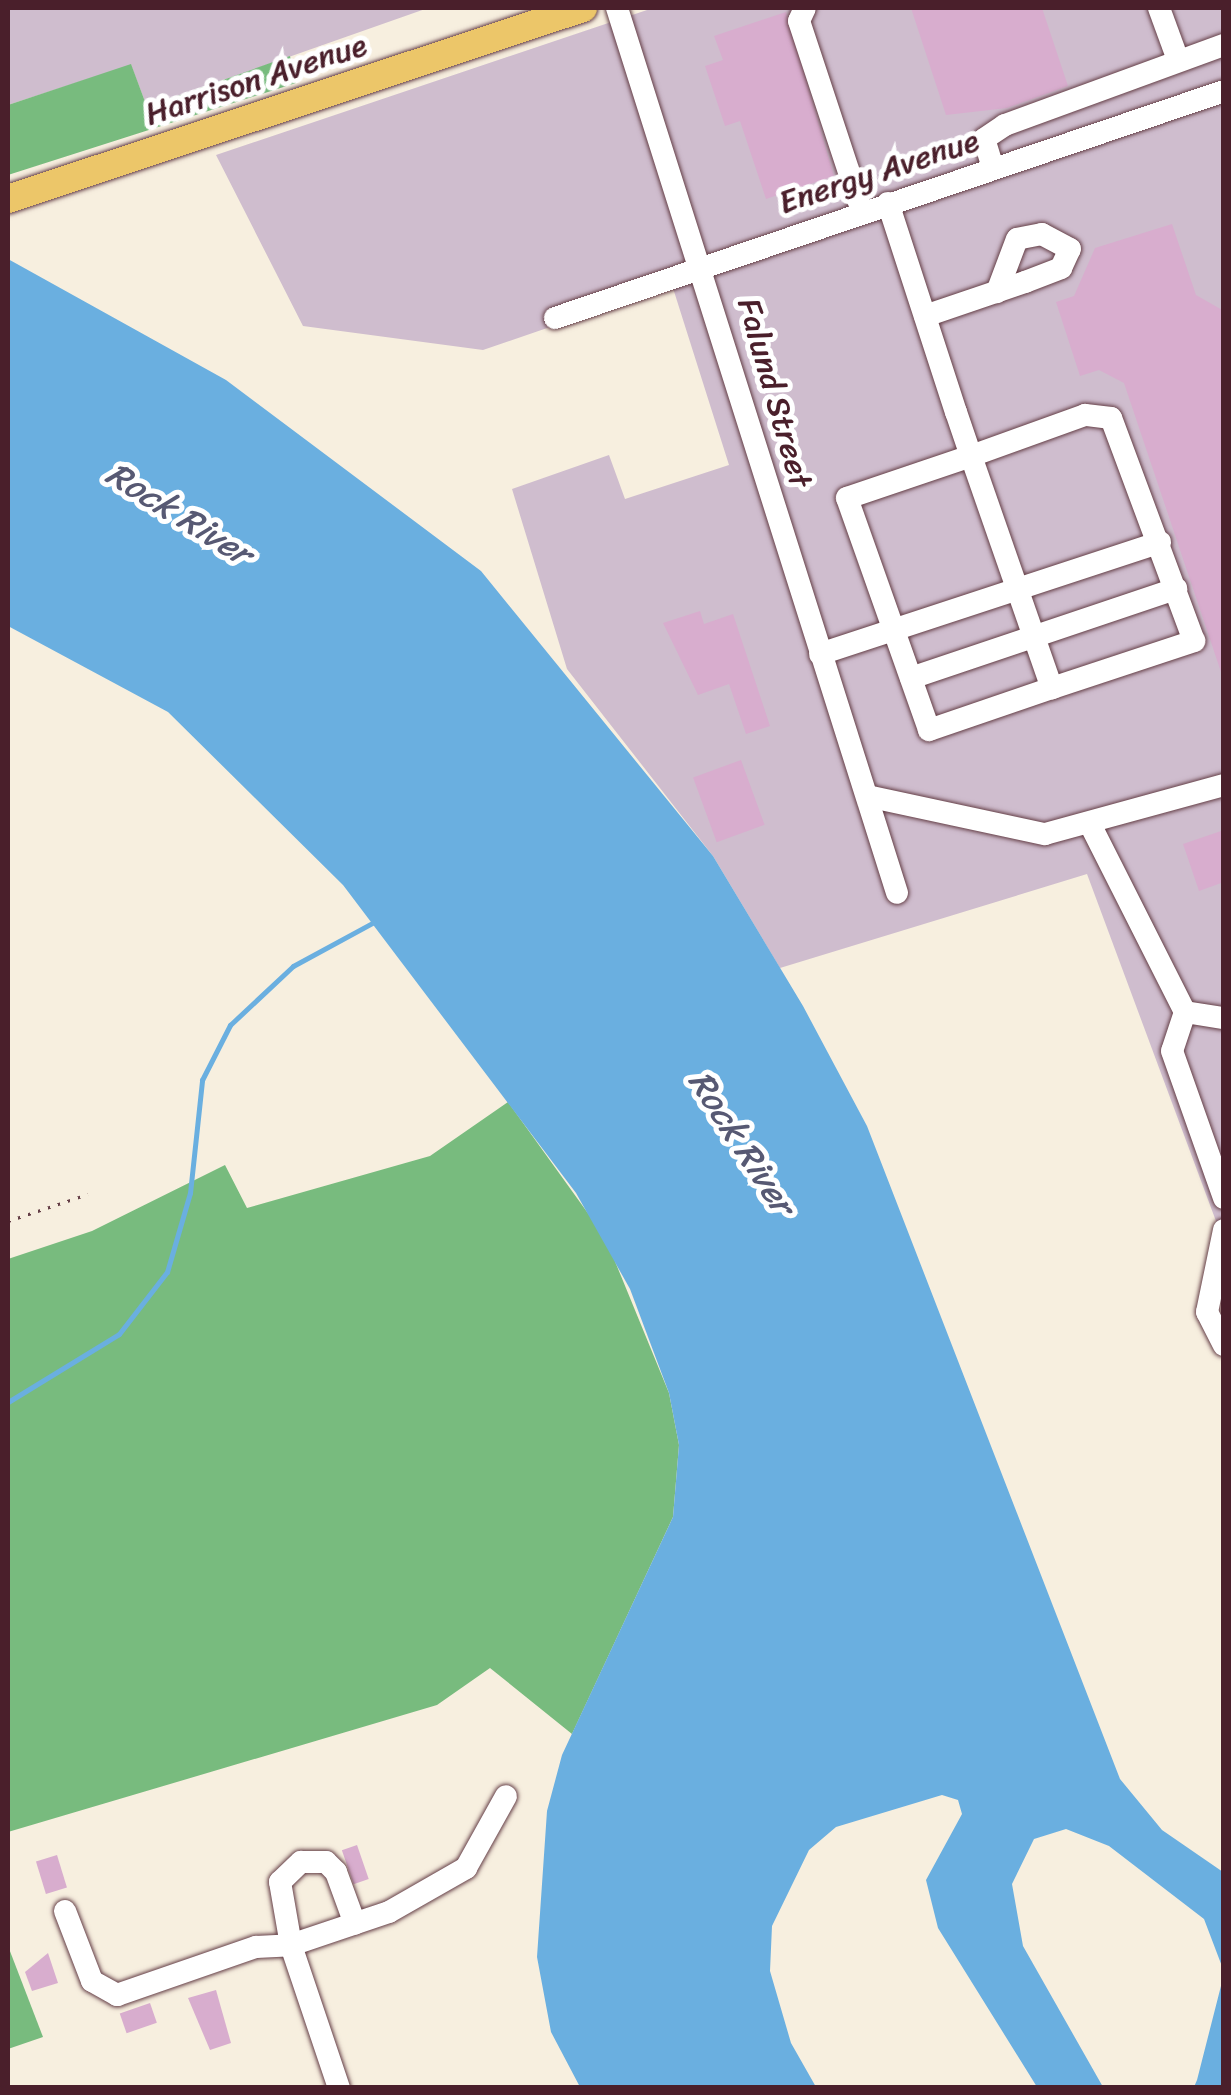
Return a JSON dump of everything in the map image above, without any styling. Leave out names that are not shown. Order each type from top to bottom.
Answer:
[{"type":"main road","name":"Harrison Avenue","points":[[8,199],[584,8]]},
{"type":"street","name":"Falund Street","points":[[617,8],[704,264],[820,654],[897,893]]},
{"type":"street","points":[[804,8],[799,21],[862,212]]},
{"type":"street","points":[[1159,8],[1187,57],[1218,93]]},
{"type":"street","points":[[992,168],[984,139],[1005,125],[1224,44]]},
{"type":"street","name":"Energy Avenue","points":[[556,318],[704,264],[1218,93]]},
{"type":"street","points":[[888,203],[1052,688]]},
{"type":"street","points":[[925,316],[996,292]]},
{"type":"street","points":[[1085,415],[1111,418],[1160,542],[1194,640],[929,730],[847,498],[1085,415]]},
{"type":"street","points":[[820,654],[1160,542]]},
{"type":"street","points":[[910,678],[1176,588]]},
{"type":"street","points":[[867,796],[1045,834],[1092,828],[1224,785]]},
{"type":"street","points":[[1092,828],[1185,1012],[1172,1051],[1224,1198]]},
{"type":"street","points":[[1185,1012],[1224,1018]]},
{"type":"street","points":[[1224,1230],[1207,1312],[1224,1345]]},
{"type":"street","points":[[65,1911],[92,1981],[117,1995],[256,1947],[290,1945],[355,1924],[466,1868],[506,1796]]},
{"type":"street","points":[[339,2088],[290,1945],[280,1882],[301,1862],[326,1862],[336,1872],[355,1924]]},
{"type":"path","points":[[8,1222],[88,1194]]},
{"type":"shaded area","points":[[8,8],[428,8],[147,107],[131,65],[8,105]]},
{"type":"shaded area","points":[[653,8],[1223,8],[1223,1240],[1087,874],[780,968],[713,856],[567,669],[512,489],[609,455],[625,499],[729,465],[672,285],[483,350],[303,326],[216,155]]},
{"type":"green space","points":[[290,56],[296,83],[8,175],[8,105],[131,64],[147,107]]},
{"type":"green space","points":[[508,1102],[605,1237],[669,1393],[679,1445],[673,1517],[572,1734],[490,1668],[437,1705],[8,1832],[8,1259],[92,1231],[225,1165],[247,1208],[430,1156]]},
{"type":"green space","points":[[8,1946],[43,2037],[8,2049]]},
{"type":"water","name":"Rock River","points":[[8,259],[226,380],[481,571],[713,856],[803,1006],[867,1126],[1120,1779],[1162,1830],[1223,1872],[1223,1969],[1204,1919],[1109,1846],[1066,1829],[1034,1839],[1012,1884],[1023,1946],[1103,2087],[1037,2087],[938,1928],[926,1880],[962,1814],[958,1800],[942,1795],[836,1827],[809,1850],[772,1926],[770,1971],[791,2043],[816,2087],[580,2087],[551,2032],[537,1957],[547,1811],[562,1755],[673,1517],[679,1445],[669,1393],[630,1289],[576,1193],[343,885],[168,712],[8,626]]},
{"type":"water","points":[[1223,1978],[1223,2087],[1194,2087],[1197,2080]]},
{"type":"building","points":[[911,8],[1042,8],[1068,86],[1007,108],[946,115]]},
{"type":"building","points":[[786,12],[834,176],[766,199],[740,121],[725,126],[705,66],[723,60],[714,36]]},
{"type":"building","points":[[1172,224],[1196,295],[1224,311],[1221,672],[1124,383],[1099,370],[1080,376],[1056,302],[1074,296],[1095,248]]},
{"type":"building","points":[[700,611],[704,624],[733,614],[770,726],[746,734],[729,684],[698,695],[663,623]]},
{"type":"building","points":[[741,760],[765,825],[717,842],[693,777]]},
{"type":"building","points":[[1224,830],[1224,882],[1199,891],[1183,844]]},
{"type":"building","points":[[357,1845],[369,1879],[354,1884],[342,1850]]},
{"type":"building","points":[[57,1855],[67,1888],[46,1894],[36,1861]]},
{"type":"building","points":[[48,1953],[58,1983],[32,1991],[25,1972]]},
{"type":"building","points":[[216,1990],[231,2043],[210,2050],[188,1998]]},
{"type":"building","points":[[150,2003],[157,2023],[127,2033],[120,2013]]},
{"type":"waterway","points":[[8,1402],[119,1334],[167,1272],[190,1193],[202,1080],[230,1025],[293,966],[374,922]]}]
